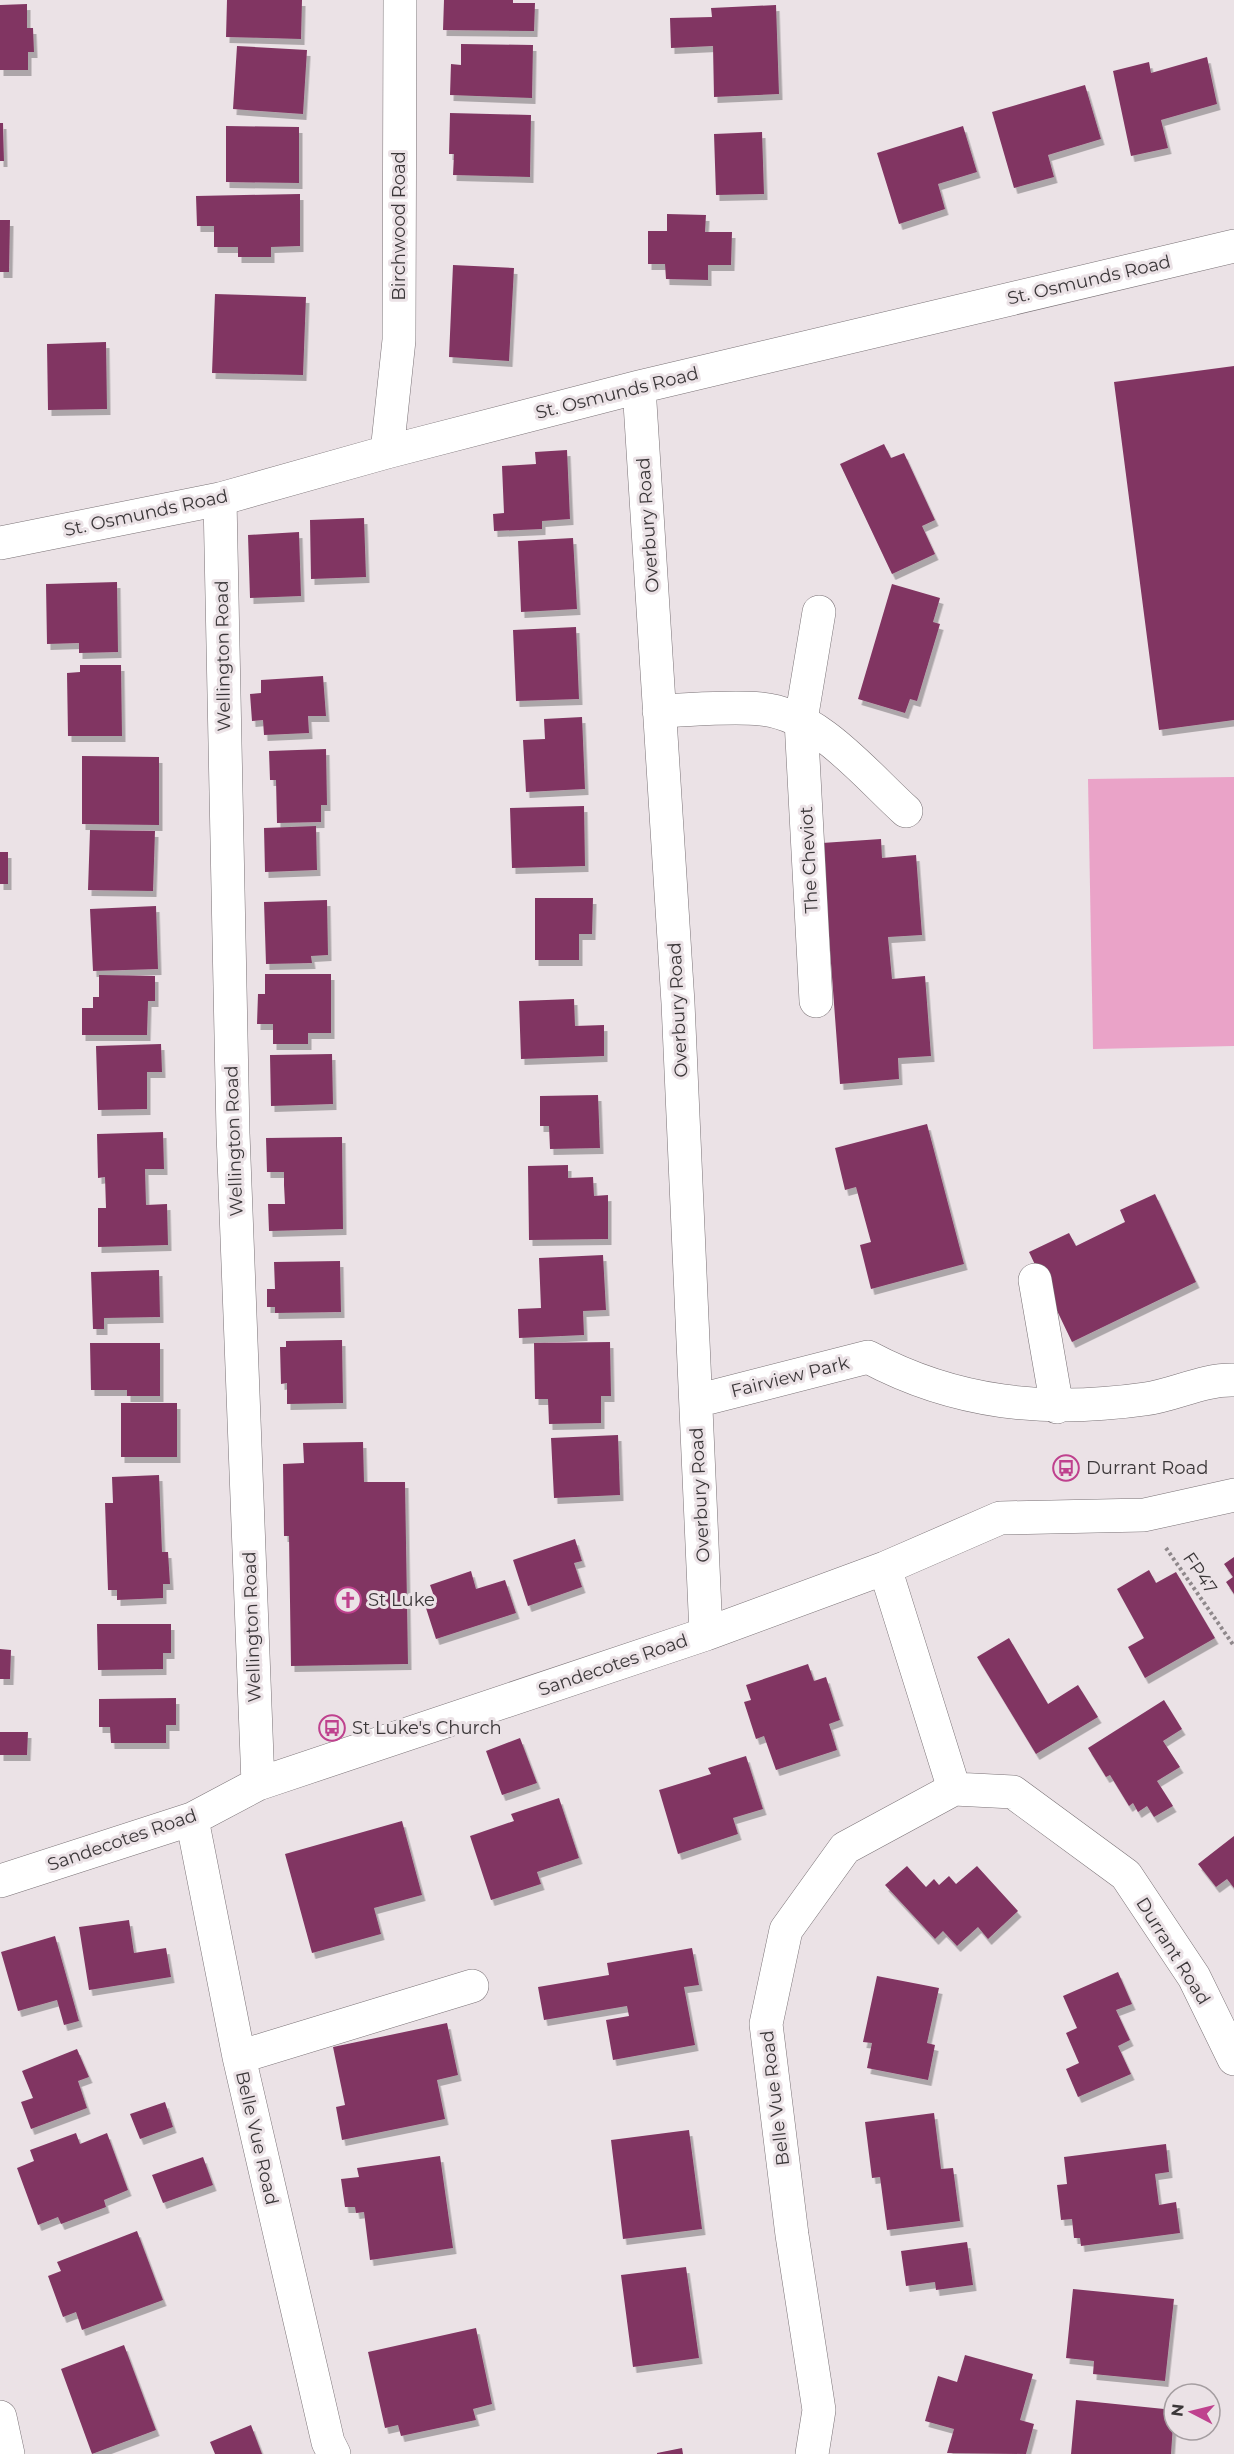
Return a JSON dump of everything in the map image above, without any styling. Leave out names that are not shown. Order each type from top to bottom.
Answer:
[{"type":"street","name":"Birchwood Road","points":[[387,452],[399,340],[400,0]]},
{"type":"street","name":"St. Osmunds Road","points":[[0,543],[220,499],[387,452],[639,387],[1234,246]]},
{"type":"street","name":"Overbury Road","points":[[639,387],[678,1003],[706,1634]]},
{"type":"street","name":"Wellington Road","points":[[220,499],[233,1133],[258,1784]]},
{"type":"street","name":"The Cheviot","points":[[816,1001],[801,720],[819,612]]},
{"type":"street","points":[[659,711],[762,709],[801,720],[826,737],[906,811]]},
{"type":"street","points":[[1035,1280],[1057,1407]]},
{"type":"street","name":"Fairview Park","points":[[696,1401],[868,1358],[904,1377],[980,1399],[1057,1407],[1146,1399],[1219,1380],[1234,1380]]},
{"type":"street","name":"Sandecotes Road","points":[[0,1881],[192,1819],[258,1784],[706,1634],[885,1568],[1000,1518],[1144,1515],[1234,1495]]},
{"type":"street","points":[[885,1568],[954,1789]]},
{"type":"street","name":"Durrant Road","points":[[954,1789],[1013,1792],[1126,1875],[1194,1977],[1234,2059]]},
{"type":"street","name":"Belle Vue Road","points":[[812,2454],[819,2410],[792,2235],[765,2024],[786,1930],[845,1848],[954,1789]]},
{"type":"street","name":"Belle Vue Road","points":[[192,1819],[238,2057],[328,2442],[334,2454]]},
{"type":"street","points":[[238,2057],[472,1986]]},
{"type":"street","points":[[0,2417],[8,2454]]},
{"type":"path","name":"FP47","points":[[1144,1515],[1234,1646]]},
{"type":"shaded area","points":[[1234,777],[1234,1046],[1093,1049],[1088,779]]},
{"type":"building","points":[[227,0],[302,0],[301,39],[226,37]]},
{"type":"building","points":[[444,0],[513,0],[513,3],[535,3],[534,31],[443,30]]},
{"type":"building","points":[[27,4],[27,28],[33,28],[34,52],[28,52],[28,70],[0,70],[0,5]]},
{"type":"building","points":[[776,5],[779,94],[714,97],[713,46],[671,48],[670,18],[712,17],[711,8]]},
{"type":"building","points":[[461,44],[533,45],[532,98],[450,95],[451,64],[461,65]]},
{"type":"building","points":[[237,46],[307,50],[303,114],[233,109]]},
{"type":"building","points":[[1207,57],[1217,104],[1161,120],[1168,148],[1131,156],[1113,71],[1149,62],[1151,73]]},
{"type":"building","points":[[1085,85],[1101,139],[1048,155],[1054,177],[1014,188],[992,112]]},
{"type":"building","points":[[450,113],[531,115],[530,177],[453,175],[454,154],[449,154]]},
{"type":"building","points":[[0,123],[3,123],[4,161],[0,161]]},
{"type":"building","points":[[226,126],[299,127],[299,183],[226,182]]},
{"type":"building","points":[[963,126],[977,172],[938,184],[945,209],[899,224],[877,153]]},
{"type":"building","points":[[762,132],[764,194],[716,195],[714,134]]},
{"type":"building","points":[[300,194],[300,246],[271,247],[271,257],[238,257],[238,247],[214,247],[214,226],[197,226],[196,196]]},
{"type":"building","points":[[667,214],[706,215],[705,232],[732,232],[731,265],[708,265],[708,280],[666,279],[665,264],[648,264],[648,231],[667,231]]},
{"type":"building","points":[[0,220],[10,220],[9,272],[0,272]]},
{"type":"building","points":[[453,265],[514,268],[509,361],[449,357]]},
{"type":"building","points":[[215,294],[306,297],[303,375],[212,373]]},
{"type":"building","points":[[106,342],[107,409],[48,410],[47,344]]},
{"type":"building","points":[[1234,366],[1234,720],[1159,730],[1114,382]]},
{"type":"building","points":[[884,444],[891,458],[904,453],[935,520],[922,526],[935,554],[892,574],[840,464]]},
{"type":"building","points":[[567,450],[570,519],[542,521],[542,529],[494,531],[493,514],[504,513],[502,466],[536,464],[535,452]]},
{"type":"building","points":[[364,518],[366,577],[311,579],[310,520]]},
{"type":"building","points":[[299,532],[301,596],[250,598],[248,535]]},
{"type":"building","points":[[573,538],[577,609],[521,612],[518,541]]},
{"type":"building","points":[[117,582],[118,652],[79,653],[79,643],[47,644],[46,584]]},
{"type":"building","points":[[892,584],[940,598],[933,622],[940,624],[917,701],[910,699],[905,713],[858,699]]},
{"type":"building","points":[[576,627],[579,699],[516,701],[513,630]]},
{"type":"building","points":[[80,665],[121,665],[122,736],[68,736],[67,673],[80,672]]},
{"type":"building","points":[[323,676],[326,716],[308,716],[309,733],[264,735],[263,720],[252,721],[250,694],[261,693],[261,680]]},
{"type":"building","points":[[582,717],[585,789],[526,792],[523,740],[545,739],[544,719]]},
{"type":"building","points":[[326,749],[327,805],[321,805],[321,822],[277,823],[276,780],[270,780],[269,751]]},
{"type":"building","points":[[82,756],[159,757],[159,825],[82,824]]},
{"type":"building","points":[[584,806],[585,866],[512,868],[510,808]]},
{"type":"building","points":[[316,826],[317,870],[265,872],[264,828]]},
{"type":"building","points":[[90,830],[155,831],[153,891],[88,890]]},
{"type":"building","points":[[881,839],[882,858],[916,855],[922,935],[888,937],[892,979],[925,976],[931,1056],[898,1058],[899,1079],[840,1084],[822,843]]},
{"type":"building","points":[[0,852],[8,852],[8,884],[0,884]]},
{"type":"building","points":[[535,898],[593,898],[592,934],[579,934],[579,960],[535,960]]},
{"type":"building","points":[[327,900],[328,955],[311,956],[312,963],[266,964],[264,902]]},
{"type":"building","points":[[156,906],[158,969],[93,971],[90,909]]},
{"type":"building","points":[[265,974],[331,974],[331,1033],[308,1033],[308,1044],[273,1044],[273,1024],[257,1024],[258,994],[265,994]]},
{"type":"building","points":[[99,975],[155,976],[155,1001],[148,1001],[147,1035],[82,1035],[82,1008],[93,1008],[93,997],[99,997]]},
{"type":"building","points":[[574,999],[575,1026],[604,1025],[604,1056],[521,1059],[519,1001]]},
{"type":"building","points":[[161,1044],[162,1072],[147,1072],[147,1109],[98,1110],[96,1046]]},
{"type":"building","points":[[332,1054],[333,1104],[271,1106],[270,1055]]},
{"type":"building","points":[[598,1095],[600,1148],[550,1149],[549,1126],[540,1126],[540,1096]]},
{"type":"building","points":[[927,1124],[964,1264],[871,1289],[860,1245],[871,1242],[856,1187],[845,1190],[835,1148]]},
{"type":"building","points":[[163,1132],[164,1169],[145,1169],[146,1205],[167,1204],[168,1245],[98,1247],[98,1208],[106,1208],[105,1177],[98,1178],[97,1134]]},
{"type":"building","points":[[342,1137],[343,1229],[269,1231],[268,1204],[285,1204],[284,1172],[267,1172],[266,1138]]},
{"type":"building","points":[[568,1165],[568,1178],[593,1177],[594,1196],[608,1195],[608,1239],[529,1240],[528,1166]]},
{"type":"building","points":[[1155,1194],[1196,1282],[1072,1342],[1029,1252],[1069,1233],[1076,1246],[1125,1222],[1120,1210]]},
{"type":"building","points":[[603,1255],[606,1310],[583,1311],[584,1335],[519,1338],[518,1309],[541,1308],[539,1258]]},
{"type":"building","points":[[340,1261],[341,1312],[275,1313],[275,1307],[267,1307],[267,1289],[275,1289],[274,1262]]},
{"type":"building","points":[[159,1270],[160,1317],[104,1318],[104,1329],[93,1329],[91,1272]]},
{"type":"building","points":[[342,1340],[343,1403],[287,1404],[287,1383],[281,1384],[280,1347],[286,1347],[286,1341]]},
{"type":"building","points":[[610,1342],[611,1396],[601,1396],[601,1423],[549,1424],[548,1399],[535,1399],[534,1343]]},
{"type":"building","points":[[90,1343],[160,1343],[160,1396],[127,1396],[127,1390],[91,1390]]},
{"type":"building","points":[[121,1403],[177,1403],[177,1457],[121,1457]]},
{"type":"building","points":[[618,1435],[620,1495],[554,1498],[551,1438]]},
{"type":"building","name":"St Luke","points":[[363,1442],[364,1482],[405,1482],[408,1664],[291,1666],[289,1536],[284,1536],[283,1464],[304,1463],[303,1443]]},
{"type":"building","points":[[159,1475],[162,1552],[168,1552],[170,1584],[163,1584],[163,1598],[117,1600],[117,1590],[108,1590],[105,1503],[113,1503],[112,1477]]},
{"type":"building","points":[[575,1539],[582,1561],[574,1563],[582,1587],[528,1606],[513,1560]]},
{"type":"building","points":[[1234,1557],[1234,1594],[1226,1582],[1233,1577],[1224,1564]]},
{"type":"building","points":[[1149,1570],[1156,1583],[1176,1572],[1215,1638],[1145,1678],[1128,1647],[1144,1638],[1117,1589]]},
{"type":"building","points":[[471,1571],[476,1589],[505,1580],[516,1613],[436,1639],[425,1605],[436,1602],[430,1585]]},
{"type":"building","points":[[97,1624],[171,1624],[171,1653],[163,1653],[163,1669],[98,1670]]},
{"type":"building","points":[[1009,1638],[1048,1704],[1078,1685],[1098,1717],[1036,1754],[977,1657]]},
{"type":"building","points":[[0,1649],[11,1650],[10,1679],[0,1679]]},
{"type":"building","points":[[808,1664],[814,1681],[826,1677],[840,1720],[829,1724],[837,1750],[776,1770],[764,1736],[756,1739],[744,1702],[751,1700],[746,1685]]},
{"type":"building","points":[[176,1698],[176,1725],[166,1725],[166,1743],[111,1743],[110,1727],[99,1727],[99,1699]]},
{"type":"building","points":[[1164,1700],[1182,1729],[1163,1741],[1180,1767],[1157,1781],[1173,1806],[1154,1817],[1147,1806],[1138,1812],[1133,1803],[1129,1806],[1110,1775],[1106,1777],[1088,1748]]},
{"type":"building","points":[[0,1732],[28,1732],[27,1755],[0,1755]]},
{"type":"building","points":[[520,1738],[537,1783],[502,1795],[486,1751]]},
{"type":"building","points":[[746,1756],[763,1809],[733,1818],[738,1834],[678,1854],[659,1790],[711,1774],[708,1768]]},
{"type":"building","points":[[559,1798],[579,1858],[537,1872],[541,1884],[491,1900],[470,1836],[514,1821],[511,1814]]},
{"type":"building","points":[[402,1821],[422,1895],[374,1908],[381,1934],[312,1953],[285,1854]]},
{"type":"building","points":[[1234,1836],[1234,1888],[1227,1879],[1216,1887],[1198,1864]]},
{"type":"building","points":[[907,1866],[926,1887],[934,1879],[939,1885],[949,1876],[956,1884],[977,1866],[1018,1911],[988,1939],[978,1927],[957,1946],[943,1931],[935,1939],[885,1885]]},
{"type":"building","points":[[129,1920],[134,1953],[166,1948],[171,1977],[89,1990],[79,1927]]},
{"type":"building","points":[[55,1936],[79,2021],[64,2025],[57,2000],[18,2011],[1,1952]]},
{"type":"building","points":[[692,1948],[699,1985],[684,1987],[695,2045],[613,2060],[606,2020],[629,2016],[627,2006],[544,2020],[538,1987],[609,1975],[607,1963]]},
{"type":"building","points":[[1118,1972],[1132,2004],[1116,2010],[1130,2040],[1118,2046],[1131,2074],[1078,2097],[1066,2069],[1079,2063],[1066,2033],[1077,2028],[1063,1996]]},
{"type":"building","points":[[877,1976],[939,1988],[927,2043],[935,2045],[928,2080],[867,2068],[872,2043],[863,2042]]},
{"type":"building","points":[[447,2023],[458,2075],[437,2080],[445,2119],[342,2140],[336,2107],[345,2105],[333,2047]]},
{"type":"building","points":[[77,2049],[89,2077],[78,2081],[87,2108],[31,2129],[21,2102],[33,2098],[22,2071]]},
{"type":"building","points":[[165,2102],[173,2127],[140,2139],[130,2114]]},
{"type":"building","points":[[934,2113],[941,2169],[953,2168],[960,2221],[887,2230],[880,2177],[872,2178],[865,2122]]},
{"type":"building","points":[[689,2130],[702,2229],[623,2239],[611,2140]]},
{"type":"building","points":[[76,2133],[80,2144],[107,2133],[128,2190],[104,2200],[106,2207],[61,2224],[58,2217],[38,2225],[17,2168],[34,2161],[30,2150]]},
{"type":"building","points":[[1166,2144],[1169,2172],[1155,2174],[1159,2205],[1176,2202],[1180,2233],[1081,2246],[1080,2238],[1074,2238],[1072,2219],[1061,2220],[1057,2185],[1067,2184],[1064,2157]]},
{"type":"building","points":[[440,2156],[453,2248],[370,2260],[364,2212],[356,2213],[355,2207],[345,2207],[341,2179],[359,2177],[357,2168]]},
{"type":"building","points":[[203,2157],[213,2185],[163,2203],[152,2175]]},
{"type":"building","points":[[137,2231],[163,2300],[82,2330],[76,2312],[63,2317],[48,2276],[61,2271],[57,2262]]},
{"type":"building","points":[[967,2242],[973,2285],[936,2290],[935,2282],[906,2286],[901,2251]]},
{"type":"building","points":[[686,2267],[699,2358],[633,2367],[621,2275]]},
{"type":"building","points":[[1073,2289],[1174,2299],[1165,2381],[1093,2374],[1094,2361],[1066,2358]]},
{"type":"building","points":[[476,2328],[492,2404],[473,2409],[476,2420],[401,2436],[398,2425],[385,2428],[368,2352]]},
{"type":"building","points":[[124,2345],[156,2430],[92,2454],[61,2369]]},
{"type":"building","points":[[965,2355],[1033,2374],[1020,2420],[1034,2424],[1026,2454],[947,2453],[954,2429],[925,2421],[938,2376],[957,2382]]},
{"type":"building","points":[[1076,2400],[1162,2409],[1162,2442],[1172,2442],[1171,2454],[1071,2454]]},
{"type":"building","points":[[251,2425],[262,2454],[215,2454],[210,2442]]},
{"type":"building","points":[[682,2448],[683,2454],[657,2454],[657,2453]]},
{"type":"place","name":"Durrant Road","points":[[1066,1468]]},
{"type":"place","name":"St Luke","points":[[348,1600]]},
{"type":"place","name":"St Luke's Church","points":[[332,1728]]}]
